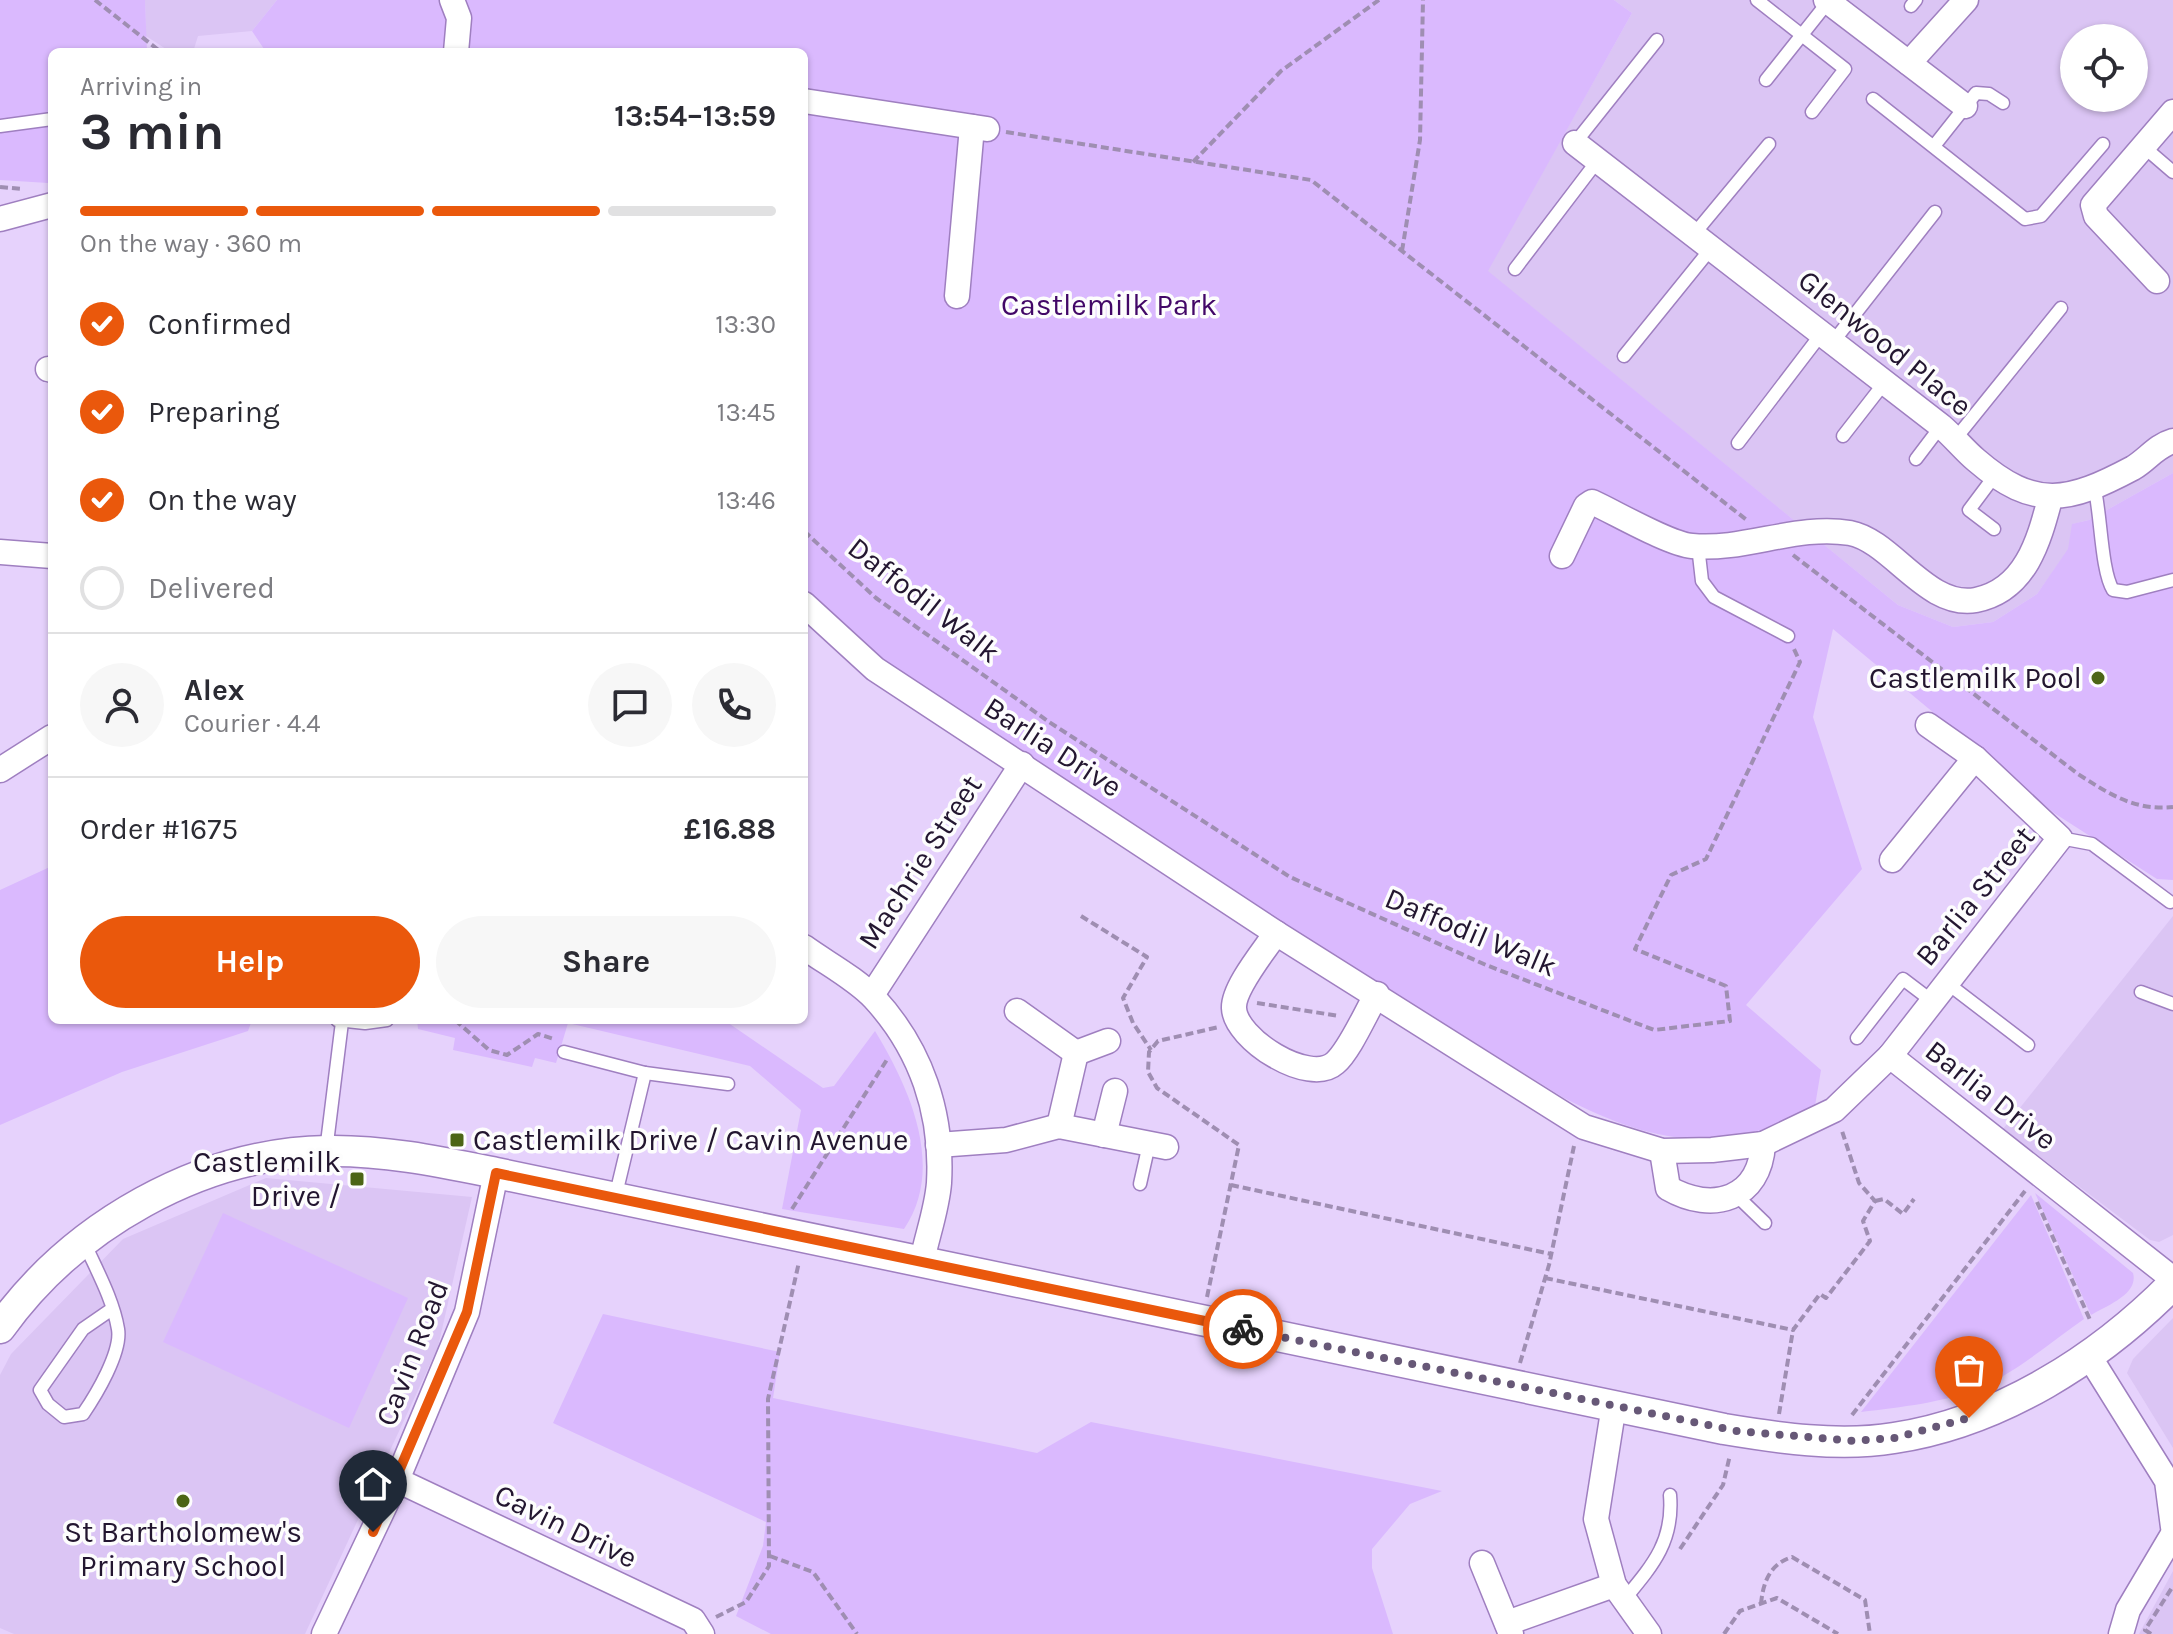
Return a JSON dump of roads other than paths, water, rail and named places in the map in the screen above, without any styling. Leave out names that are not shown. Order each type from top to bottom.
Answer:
[{"type":"street","points":[[452,0],[459,18],[456,48]]},
{"type":"street","points":[[1827,1],[1965,106]]},
{"type":"street","points":[[1909,63],[1964,1]]},
{"type":"street","points":[[808,102],[980,128],[957,296]]},
{"type":"street","points":[[2157,281],[2096,216],[2093,205],[2173,112]]},
{"type":"street","name":"Glenwood Place","points":[[1575,143],[1885,382],[1948,432],[1974,459],[2023,490],[2050,499]]},
{"type":"street","points":[[0,219],[48,206]]},
{"type":"street","points":[[1562,556],[1586,506],[1592,502],[1688,546],[1772,539],[1798,533],[1851,533],[1869,541],[1927,586],[1973,601],[1999,592],[2035,555],[2050,499],[2094,485],[2136,466],[2161,444],[2173,441]]},
{"type":"street","points":[[0,552],[48,556]]},
{"type":"street","name":"Barlia Drive","points":[[808,608],[875,669],[1276,933],[1584,1127],[1662,1151],[1712,1150],[1763,1144],[1834,1110],[1890,1056],[2173,1282]]},
{"type":"street","points":[[1928,725],[1975,758],[2060,838]]},
{"type":"street","points":[[0,770],[48,740]]},
{"type":"street","points":[[1892,860],[1975,758]]},
{"type":"street","name":"Machrie Street","points":[[872,995],[1022,764]]},
{"type":"street","name":"Barlia Street","points":[[1890,1056],[2060,838]]},
{"type":"street","points":[[1276,933],[1235,999],[1237,1024],[1250,1038],[1286,1062],[1307,1070],[1322,1070],[1336,1063],[1377,994]]},
{"type":"street","points":[[808,950],[872,995],[912,1047],[930,1092],[938,1145],[939,1185],[922,1261]]},
{"type":"street","points":[[1017,1011],[1076,1053]]},
{"type":"street","points":[[1076,1053],[1108,1041]]},
{"type":"street","points":[[1059,1126],[1076,1053]]},
{"type":"street","points":[[1104,1135],[1115,1091]]},
{"type":"street","points":[[938,1145],[1006,1140],[1059,1126],[1158,1146]]},
{"type":"street","points":[[1662,1151],[1668,1188],[1697,1201],[1735,1194],[1756,1178],[1763,1144]]},
{"type":"street","points":[[0,1328],[47,1271],[133,1209],[185,1182],[242,1163],[326,1151],[420,1158],[1737,1431],[1832,1441],[1894,1438],[1969,1418],[2039,1386],[2096,1351],[2143,1314],[2173,1282]]},
{"type":"street","name":"Cavin Road","points":[[324,1634],[397,1480],[467,1312],[496,1173]]},
{"type":"street","points":[[2096,1351],[2170,1479],[2173,1527]]},
{"type":"street","points":[[1614,1405],[1596,1519],[1618,1593],[1649,1634]]},
{"type":"street","name":"Cavin Drive","points":[[397,1480],[693,1620],[700,1631]]},
{"type":"street","points":[[2121,1634],[2128,1610],[2173,1534]]},
{"type":"street","points":[[1482,1563],[1509,1629],[1618,1593]]},
{"type":"lane","points":[[1757,0],[1845,69],[1812,112]]},
{"type":"lane","points":[[1766,80],[1827,1]]},
{"type":"lane","points":[[1575,143],[1657,40]]},
{"type":"lane","points":[[1934,146],[1976,93],[1982,91],[2003,103]]},
{"type":"lane","points":[[1873,99],[2031,220],[2041,216],[2103,144]]},
{"type":"lane","points":[[0,126],[48,120]]},
{"type":"lane","points":[[1624,356],[1769,144]]},
{"type":"lane","points":[[2144,147],[2173,172]]},
{"type":"lane","points":[[1515,269],[1598,160]]},
{"type":"lane","points":[[1738,443],[1935,212]]},
{"type":"lane","points":[[1916,459],[1948,432],[2061,308]]},
{"type":"lane","points":[[1843,436],[1885,382]]},
{"type":"lane","points":[[1994,529],[1969,510],[1996,474]]},
{"type":"lane","points":[[2094,485],[2102,519],[2106,579],[2113,590],[2127,592],[2173,580]]},
{"type":"lane","points":[[1698,546],[1702,581],[1714,597],[1788,636]]},
{"type":"lane","name":"Barlia Street","points":[[2060,838],[2092,844],[2170,902]]},
{"type":"lane","points":[[1857,1038],[1903,979],[1940,992],[2028,1045]]},
{"type":"lane","points":[[2141,992],[2173,1004]]},
{"type":"lane","points":[[326,1151],[339,1024]]},
{"type":"lane","points":[[564,1052],[645,1073],[728,1084]]},
{"type":"lane","points":[[615,1198],[645,1073]]},
{"type":"lane","points":[[1140,1184],[1158,1146]]},
{"type":"lane","points":[[1735,1194],[1765,1223]]},
{"type":"lane","points":[[84,1242],[112,1309],[119,1332],[102,1387],[83,1414],[64,1417],[48,1404],[40,1390],[83,1329],[112,1309]]},
{"type":"lane","points":[[1618,1593],[1650,1568],[1673,1524],[1670,1495]]},
{"type":"place","name":"Castlemilk Pool","points":[[2098,678]]},
{"type":"place","name":"Castlemilk Drive / Cavin Avenue","points":[[457,1140]]},
{"type":"place","name":"Castlemilk Drive /","points":[[357,1179]]},
{"type":"place","name":"St Bartholomew's Primary School","points":[[183,1501]]},
{"type":"park label","name":"Castlemilk Park","points":[[1109,305]]}]
